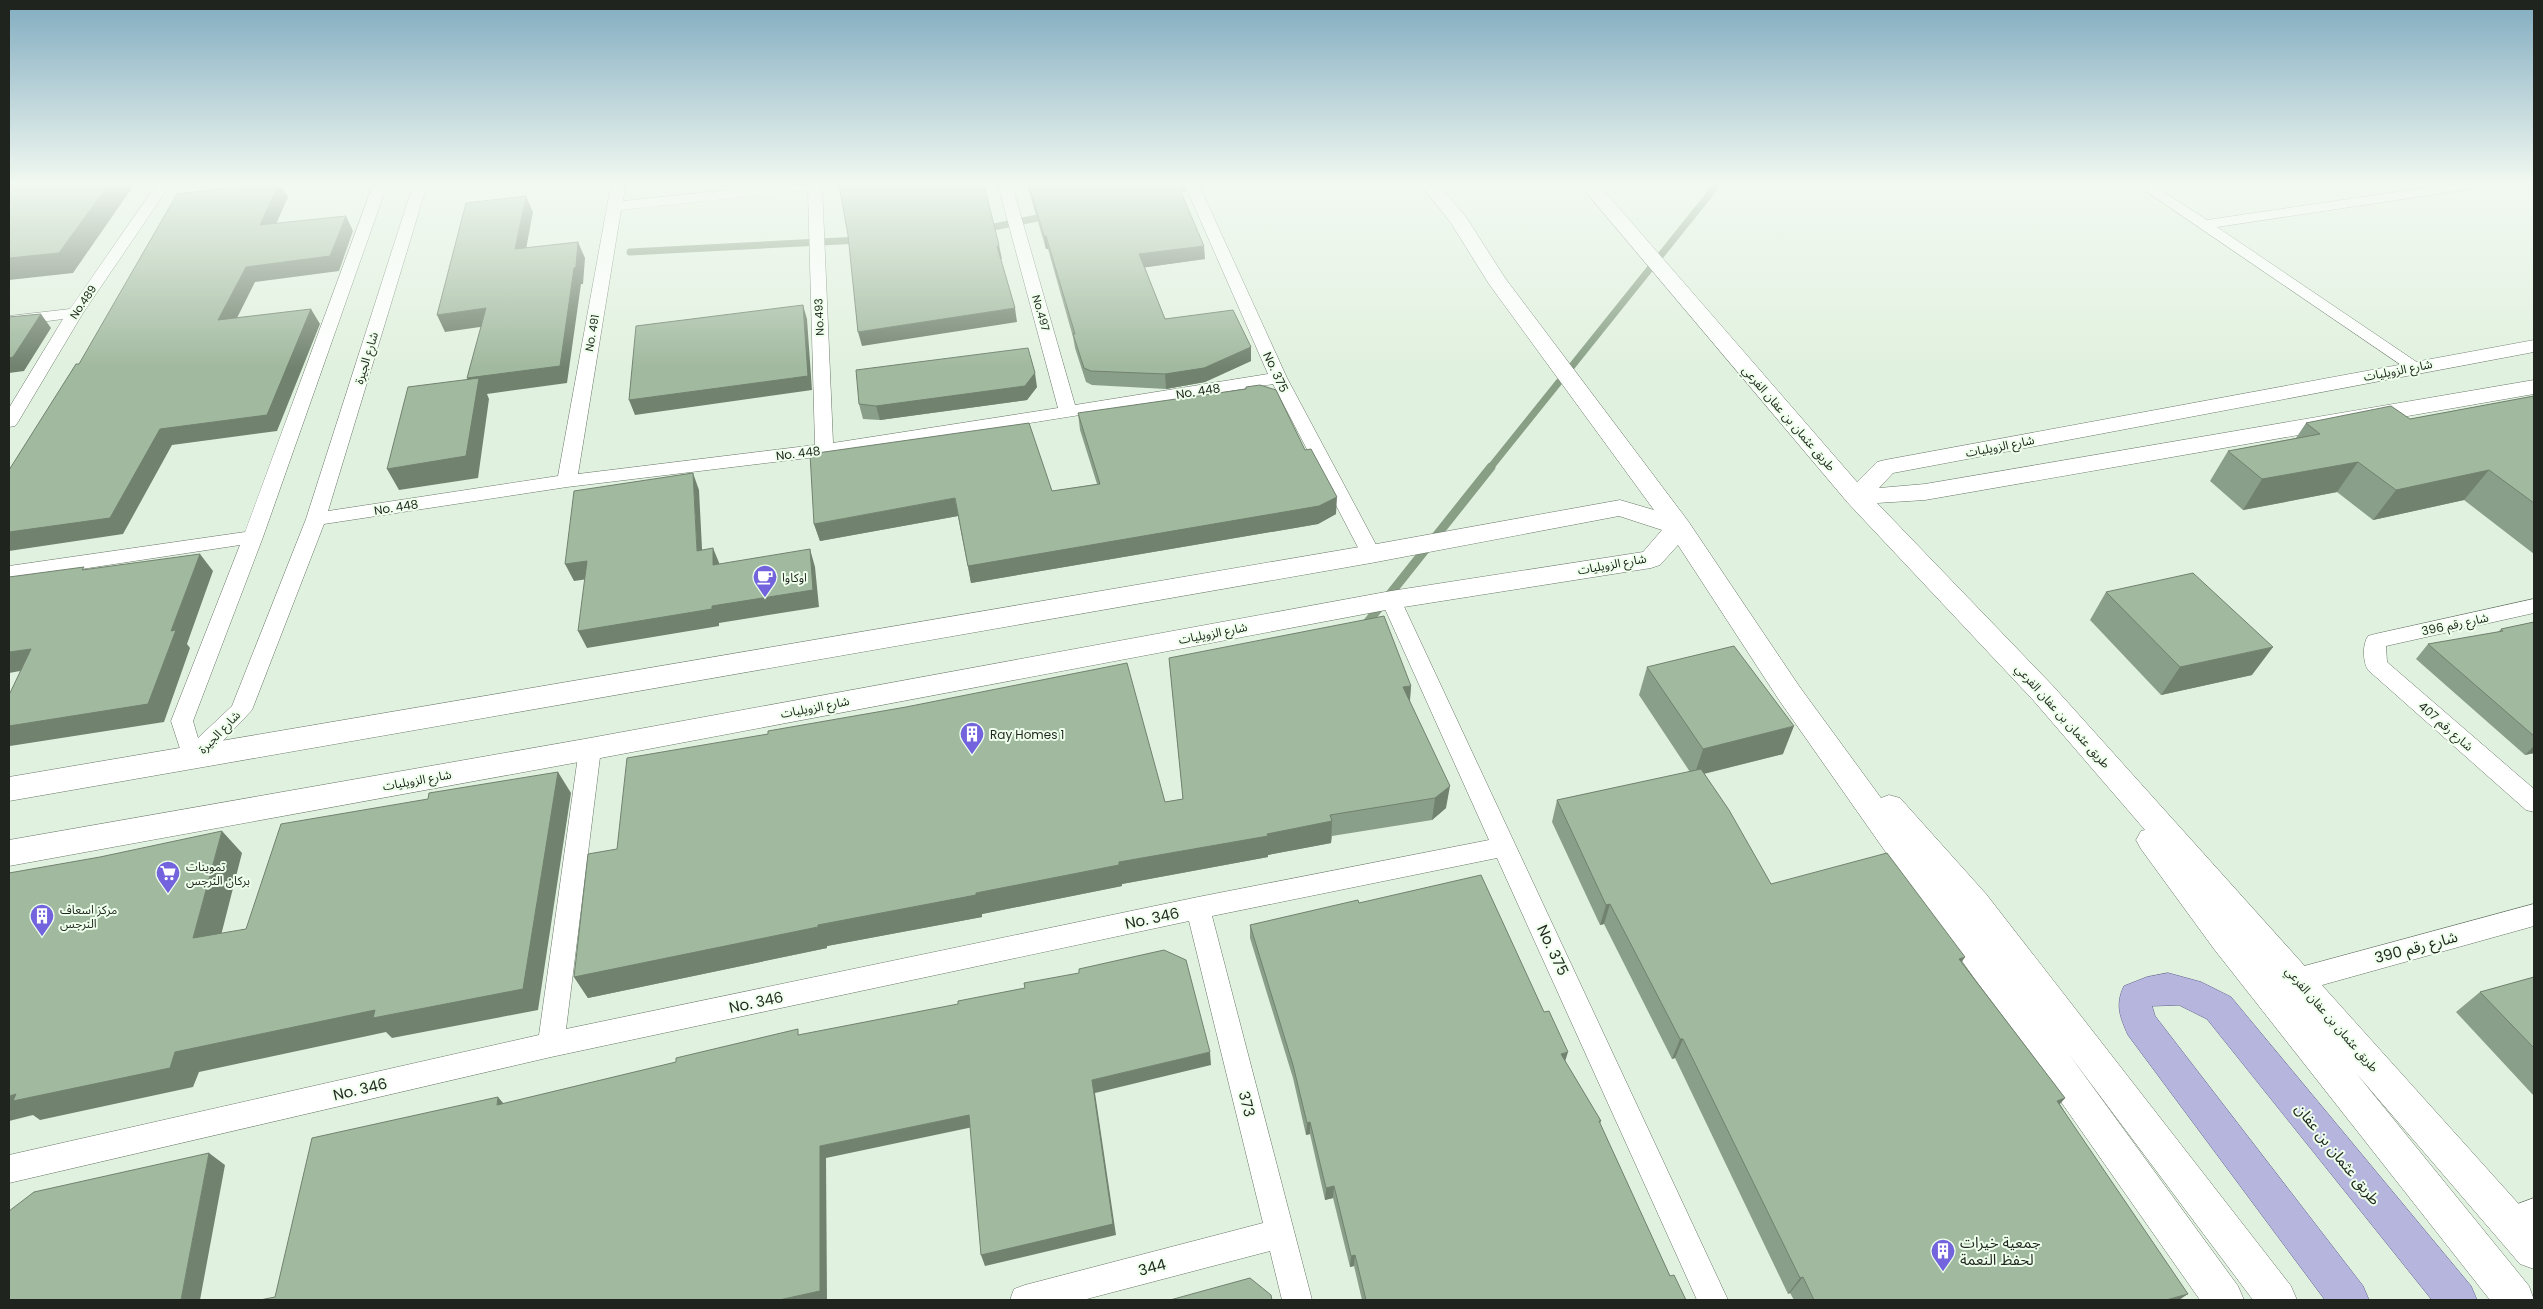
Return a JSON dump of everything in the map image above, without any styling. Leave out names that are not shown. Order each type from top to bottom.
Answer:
[{"type":"main road","name":"طريق عثمان بن عفان","points":[[2348,1300],[2140,1024],[2135,1009],[2136,997],[2155,989],[2167,987],[2180,989],[2219,1008],[2457,1300]]},
{"type":"street","name":"No.489","points":[[9,422],[75,313],[121,246]]},
{"type":"street","name":"شارع الجيرة","points":[[358,246],[253,536],[182,721],[193,758],[241,710],[316,519],[401,246]]},
{"type":"street","name":"No. 491","points":[[566,481],[607,246]]},
{"type":"street","name":"No.493","points":[[816,246],[824,450]]},
{"type":"street","name":"No.497","points":[[1022,246],[1068,412]]},
{"type":"street","name":"No. 375","points":[[1219,246],[1278,378],[1371,554]]},
{"type":"street","points":[[1475,246],[1496,280],[1679,527],[1789,693],[2224,1300]]},
{"type":"street","name":"طريق عثمان بن عفان الفرعي","points":[[1654,246],[1857,497],[2043,693],[2297,980],[2522,1217],[2534,1250]]},
{"type":"street","points":[[2235,246],[2416,367]]},
{"type":"street","points":[[9,320],[75,313]]},
{"type":"street","name":"شارع الزويليات","points":[[1857,497],[1885,468],[2534,346]]},
{"type":"street","name":"No. 448","points":[[316,519],[566,481],[824,450],[1278,378]]},
{"type":"street","points":[[1857,497],[1925,492],[2534,387]]},
{"type":"street","points":[[9,789],[1371,554],[1620,508],[1679,527]]},
{"type":"street","name":"شارع الزويليات","points":[[9,853],[590,749],[1391,600],[1651,559],[1679,527]]},
{"type":"street","points":[[9,572],[253,536]]},
{"type":"street","name":"No. 375","points":[[1391,600],[1506,846],[1713,1300]]},
{"type":"street","name":"شارع رقم 396","points":[[2375,641],[2534,606]]},
{"type":"street","name":"شارع رقم 407","points":[[2375,641],[2376,665],[2534,803]]},
{"type":"street","points":[[1789,693],[1975,904],[2278,1300]]},
{"type":"street","points":[[2043,693],[2226,939],[2515,1300]]},
{"type":"street","points":[[551,1045],[590,749]]},
{"type":"street","name":"No. 346","points":[[9,1169],[551,1045],[1198,908],[1506,846]]},
{"type":"street","name":"373","points":[[1198,908],[1297,1300]]},
{"type":"street","name":"شارع رقم 390","points":[[2297,980],[2534,915]]},
{"type":"street","name":"344","points":[[1025,1300],[1279,1234]]},
{"type":"building","points":[[9,246],[64,246],[59,253],[9,258]]},
{"type":"building","points":[[147,246],[334,246],[330,256],[246,267],[218,320],[311,309],[267,415],[160,429],[110,518],[9,532],[9,470],[76,364],[79,364]]},
{"type":"building","points":[[455,246],[516,246],[515,249],[541,246],[578,246],[560,366],[467,378],[486,308],[437,315]]},
{"type":"building","points":[[849,246],[997,246],[1015,308],[858,332]]},
{"type":"building","points":[[1049,246],[1203,246],[1139,254],[1165,319],[1233,310],[1251,347],[1204,368],[1165,374],[1091,371],[1084,368],[1073,334],[1075,334]]},
{"type":"building","points":[[803,305],[808,376],[629,400],[636,326]]},
{"type":"building","points":[[41,314],[13,357],[9,358],[9,317]]},
{"type":"building","points":[[1028,348],[1035,373],[1025,386],[876,406],[859,404],[856,370]]},
{"type":"building","points":[[479,378],[466,456],[387,469],[408,387]]},
{"type":"building","points":[[1260,385],[1276,390],[1305,450],[1311,449],[1337,497],[1319,506],[968,566],[955,498],[814,524],[810,454],[1029,423],[1052,491],[1100,484],[1078,413],[1246,389],[1246,387]]},
{"type":"building","points":[[2534,396],[2534,503],[2489,470],[2396,490],[2358,462],[2262,479],[2228,451],[2320,434],[2306,423],[2391,406],[2410,419]]},
{"type":"building","points":[[693,473],[697,551],[713,548],[713,565],[810,549],[813,590],[712,606],[712,609],[578,631],[587,561],[565,564],[574,491]]},
{"type":"building","points":[[200,554],[171,631],[176,630],[148,704],[9,726],[9,695],[31,649],[9,652],[9,577],[84,567],[82,570]]},
{"type":"building","points":[[2193,573],[2273,647],[2180,667],[2106,592]]},
{"type":"building","points":[[1384,616],[1411,686],[1403,687],[1450,786],[1435,798],[1330,815],[1332,821],[1267,834],[1268,836],[1119,862],[1119,865],[818,925],[818,927],[574,977],[588,854],[617,849],[627,758],[768,734],[768,731],[906,707],[1127,663],[1165,802],[1183,799],[1169,658]]},
{"type":"building","points":[[2534,622],[2534,736],[2428,644],[2503,631],[2501,629]]},
{"type":"building","points":[[1734,646],[1794,726],[1703,749],[1647,667]]},
{"type":"building","points":[[1701,769],[1729,810],[1771,884],[1887,853],[1965,957],[1959,959],[2065,1098],[2057,1101],[2188,1294],[2166,1300],[1814,1300],[1803,1277],[1800,1278],[1683,1039],[1680,1039],[1610,904],[1606,905],[1557,800]]},
{"type":"building","points":[[558,772],[523,989],[373,1018],[375,1010],[175,1052],[170,1068],[13,1101],[16,1094],[9,1096],[9,873],[100,857],[222,831],[193,938],[246,929],[281,824],[428,799],[429,793]]},
{"type":"building","points":[[1481,875],[1544,1012],[1549,1011],[1568,1052],[1561,1054],[1601,1121],[1599,1121],[1670,1276],[1674,1275],[1686,1300],[1366,1300],[1355,1255],[1351,1256],[1334,1186],[1326,1188],[1310,1122],[1307,1123],[1293,1065],[1250,925],[1358,900],[1359,903]]},
{"type":"building","points":[[1164,950],[1186,960],[1210,1052],[1092,1080],[1113,1224],[981,1255],[969,1115],[820,1146],[820,1291],[779,1300],[260,1300],[275,1297],[312,1138],[498,1097],[497,1105],[676,1062],[676,1058],[798,1029],[798,1035],[958,1004],[958,1001],[1025,988],[1024,983],[1079,973],[1079,969]]},
{"type":"building","points":[[2534,977],[2534,1048],[2480,992]]},
{"type":"building","points":[[209,1153],[181,1300],[9,1300],[9,1211],[34,1192]]},
{"type":"building","points":[[1250,1278],[1271,1295],[1272,1300],[1170,1300]]},
{"type":"waterway","points":[[630,252],[743,246]]},
{"type":"waterway","points":[[1572,366],[1668,246]]},
{"type":"waterway","points":[[1490,468],[1559,382]]},
{"type":"waterway","points":[[1363,628],[1491,467]]},
{"type":"place","name":"اوكاوا","points":[[765,598]]},
{"type":"place","name":"Ray Homes 1","points":[[972,755]]},
{"type":"place","name":"تموينات بركان النرجس","points":[[168,894]]},
{"type":"place","name":"مركز اسعاف النرجس","points":[[42,937]]},
{"type":"place","name":"جمعية خيرات لحفظ النعمة","points":[[1943,1272]]}]
